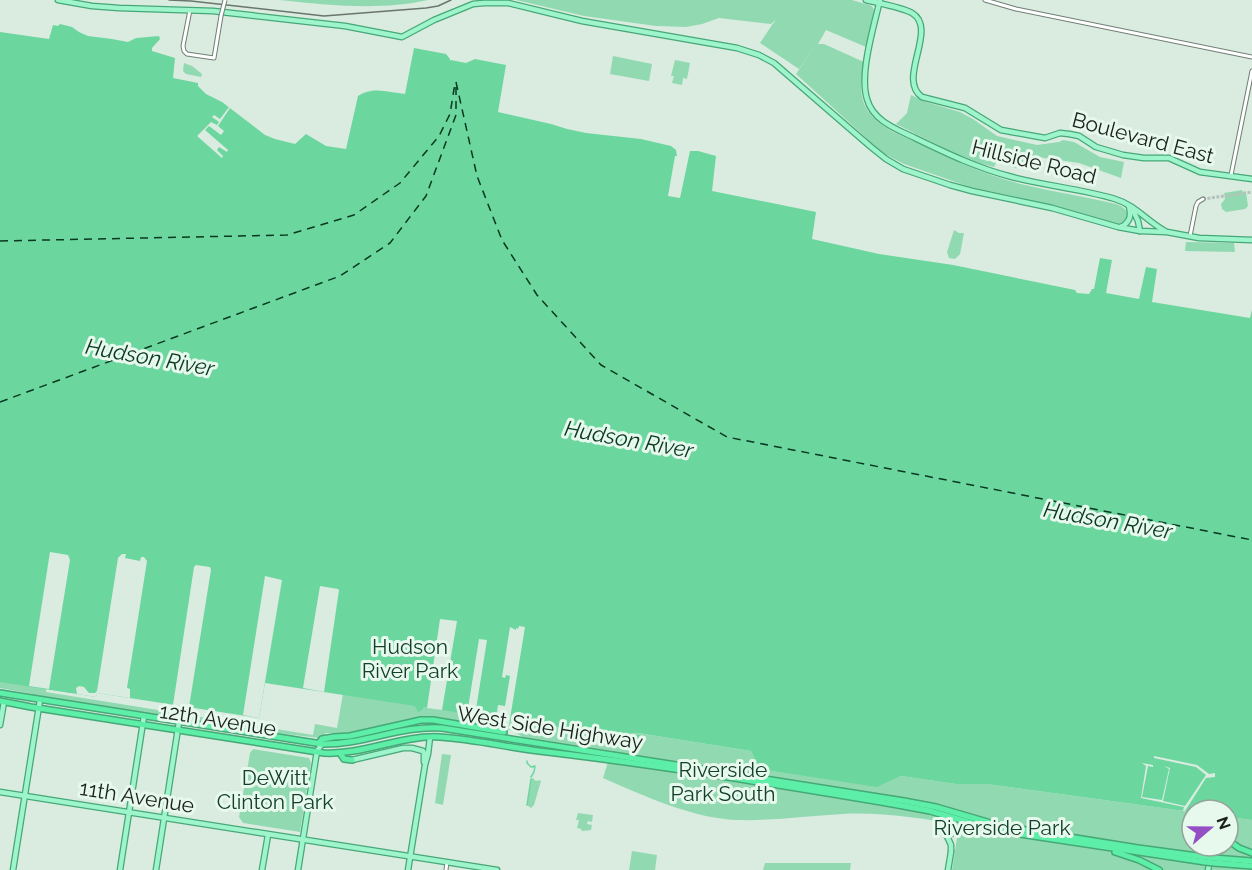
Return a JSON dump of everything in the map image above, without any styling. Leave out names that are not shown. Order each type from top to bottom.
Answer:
[{"type":"highway","name":"12th Avenue","points":[[0,693],[320,744],[350,742],[391,733]]},
{"type":"highway","name":"12th Avenue","points":[[2,702],[317,753],[357,751],[412,738],[430,737]]},
{"type":"highway","points":[[99,718],[101,709]]},
{"type":"highway","points":[[320,744],[322,739],[358,735],[427,719],[504,732]]},
{"type":"highway","points":[[405,723],[436,723],[452,730]]},
{"type":"highway","name":"West Side Highway","points":[[391,733],[422,728],[452,730],[904,801],[936,807],[986,827]]},
{"type":"highway","name":"West Side Highway","points":[[430,737],[625,762],[898,805],[986,827]]},
{"type":"highway","points":[[340,753],[344,759],[352,760]]},
{"type":"highway","points":[[947,836],[962,827],[986,827],[1252,866]]},
{"type":"highway","points":[[986,827],[1099,847],[1210,859],[1252,861]]},
{"type":"highway","points":[[1099,847],[1135,858],[1159,870]]},
{"type":"main road","points":[[58,0],[119,8],[213,10],[345,26],[402,37],[434,20],[473,4],[508,3],[582,21],[737,48],[750,51],[774,63],[871,147],[903,169],[960,188],[1052,208],[1118,227],[1211,239],[1252,240]]},
{"type":"main road","name":"Boulevard East","points":[[866,0],[907,10],[916,15],[920,21],[922,30],[913,83],[917,93],[922,97],[965,108],[1001,130],[1045,138],[1069,134],[1079,136],[1096,147],[1123,155],[1144,159],[1168,158],[1200,172],[1252,179]]},
{"type":"main road","name":"Hillside Road","points":[[880,2],[864,83],[868,104],[881,120],[974,166],[1012,177],[1116,199],[1135,208],[1167,232]]},
{"type":"main road","points":[[1118,227],[1124,226],[1130,219],[1129,206]]},
{"type":"main road","points":[[1129,206],[1136,216],[1140,231]]},
{"type":"main road","points":[[13,870],[40,700]]},
{"type":"main road","points":[[0,725],[2,702]]},
{"type":"main road","points":[[120,870],[144,716]]},
{"type":"main road","points":[[156,870],[179,722]]},
{"type":"main road","points":[[424,765],[430,737]]},
{"type":"main road","points":[[298,870],[320,744]]},
{"type":"main road","points":[[352,760],[409,747],[423,751],[424,765],[408,870]]},
{"type":"main road","name":"11th Avenue","points":[[0,792],[497,870]]},
{"type":"main road","points":[[262,870],[268,835]]},
{"type":"main road","points":[[947,836],[951,845],[948,870]]},
{"type":"main road","points":[[1208,870],[1210,859]]},
{"type":"street","points":[[190,10],[184,51],[187,54],[214,58],[225,0]]},
{"type":"street","points":[[985,0],[1016,9],[1252,57]]},
{"type":"street","points":[[1230,177],[1252,71]]},
{"type":"street","points":[[1190,236],[1196,206],[1203,199]]},
{"type":"street","points":[[446,870],[447,862]]},
{"type":"green space","points":[[279,0],[428,0],[372,6]]},
{"type":"green space","points":[[516,0],[852,0],[872,6],[874,10],[866,47],[826,30],[818,44],[824,44],[864,62],[861,81],[863,99],[868,111],[878,122],[897,134],[984,172],[1025,185],[1116,204],[1127,212],[1128,218],[1116,224],[970,187],[904,164],[879,151],[796,74],[815,46],[799,69],[760,43],[776,19],[771,24],[719,18],[686,27],[656,26],[584,16]]},
{"type":"green space","points":[[613,56],[652,64],[649,81],[610,74]]},
{"type":"green space","points":[[675,60],[690,63],[687,79],[683,78],[682,85],[672,83],[674,76],[671,76]]},
{"type":"green space","points":[[184,63],[202,74],[201,77],[186,74],[183,71]]},
{"type":"green space","points":[[911,95],[960,112],[997,136],[1037,145],[1063,140],[1074,142],[1100,157],[1124,162],[1121,178],[1079,163],[1037,157],[1015,168],[997,161],[994,167],[968,160],[896,124],[907,113]]},
{"type":"green space","points":[[1242,190],[1243,193],[1246,192],[1248,206],[1245,209],[1226,212],[1222,209],[1224,193]]},
{"type":"green space","points":[[954,230],[964,233],[960,254],[955,259],[949,258],[947,252]]},
{"type":"green space","points":[[1186,242],[1234,243],[1235,252],[1185,251]]},
{"type":"green space","points":[[0,533],[71,693],[46,689],[46,692],[313,735],[315,724],[337,728],[361,591],[514,720],[622,737],[638,733],[751,751],[759,769],[878,786],[901,776],[956,784],[987,784],[1180,810],[1180,858],[1240,858],[1240,818],[1252,820],[1252,870],[952,870],[959,825],[871,814],[750,820],[703,815],[668,805],[603,778],[608,762],[612,762],[613,751],[523,737],[510,730],[421,718],[348,733],[326,733],[323,738],[319,738],[251,730],[35,696],[0,688]]},
{"type":"green space","name":"DeWitt Clinton Park","points":[[253,749],[309,758],[311,763],[300,832],[243,823],[239,817],[250,753]]},
{"type":"green space","points":[[442,754],[451,755],[443,805],[435,803]]},
{"type":"green space","points":[[534,778],[534,780],[541,781],[531,808],[527,805],[531,779]]},
{"type":"green space","points":[[578,813],[593,815],[592,822],[588,821],[587,824],[592,825],[591,830],[582,831],[577,828]]},
{"type":"green space","points":[[632,851],[657,855],[655,870],[629,870]]},
{"type":"green space","points":[[765,863],[851,863],[850,870],[763,870]]},
{"type":"water","name":"Hudson River","points":[[60,24],[72,27],[88,36],[128,42],[136,38],[159,36],[160,39],[152,51],[175,58],[173,78],[198,83],[206,94],[222,102],[265,135],[295,144],[306,134],[326,146],[346,149],[358,96],[375,90],[405,94],[414,48],[446,54],[450,61],[466,63],[475,59],[506,65],[498,112],[586,133],[641,139],[671,146],[676,150],[677,156],[675,156],[668,196],[680,198],[690,151],[698,151],[716,156],[712,191],[816,212],[812,239],[879,254],[953,265],[1089,294],[1094,289],[1100,258],[1112,260],[1106,293],[1139,299],[1146,267],[1157,269],[1152,302],[1250,318],[1252,310],[1252,820],[1240,818],[1240,798],[1180,798],[1180,810],[987,784],[956,784],[901,776],[877,787],[759,769],[751,751],[638,733],[612,738],[609,735],[531,721],[514,720],[500,724],[466,718],[466,714],[424,707],[418,712],[415,706],[265,683],[259,718],[97,693],[96,697],[0,682],[0,32],[49,39],[53,25]]},
{"type":"water","points":[[641,735],[634,744],[627,745],[616,741]]},
{"type":"pier","points":[[229,107],[218,126],[224,131],[221,135],[209,126],[205,130],[228,150],[227,152],[219,147],[217,150],[223,156],[222,158],[197,136],[211,122],[217,125],[219,122],[212,117],[214,115],[220,119]]},
{"type":"pier","points":[[50,552],[68,555],[70,560],[49,689],[29,686]]},
{"type":"pier","points":[[126,554],[125,558],[140,561],[141,557],[144,557],[147,561],[127,688],[130,689],[130,698],[97,693],[96,697],[77,694],[76,688],[79,686],[84,687],[89,693],[97,691],[118,558]]},
{"type":"pier","points":[[196,565],[210,567],[211,570],[189,707],[173,705]]},
{"type":"pier","points":[[265,576],[282,580],[259,718],[243,715]]},
{"type":"pier","points":[[320,586],[339,590],[324,692],[303,688]]},
{"type":"pier","points":[[440,619],[457,621],[442,710],[427,708]]},
{"type":"pier","points":[[519,626],[525,627],[509,725],[500,726],[496,720],[498,705],[505,706],[510,676],[502,677],[510,627],[516,630]]},
{"type":"pier","points":[[479,639],[487,640],[474,722],[466,721]]},
{"type":"pier","points":[[1154,756],[1197,765],[1209,774],[1215,773],[1215,777],[1206,778],[1193,798],[1190,798],[1206,775],[1196,767],[1154,758]]},
{"type":"pier","points":[[1142,763],[1153,765],[1153,767],[1148,766],[1142,797],[1162,800],[1169,769],[1164,766],[1170,768],[1163,801],[1180,806],[1141,798],[1146,766]]},
{"type":"waterway","points":[[527,761],[531,767],[535,766],[531,777]]},
{"type":"waterway","points":[[527,805],[531,779]]},
{"type":"ferry route","points":[[456,82],[477,176],[502,240],[537,295],[601,365],[727,437],[1252,540]]},
{"type":"ferry route","points":[[0,241],[287,235],[354,215],[400,183],[439,136],[450,114],[455,83]]},
{"type":"ferry route","points":[[0,402],[340,276],[390,243],[426,196],[456,115],[456,87]]},
{"type":"tunnel","points":[[1203,199],[1252,192]]},
{"type":"tram line","points":[[169,0],[324,16],[426,8],[451,0]]},
{"type":"park label","name":"Hudson River Park","points":[[410,659]]},
{"type":"park label","name":"Riverside Park South","points":[[723,782]]},
{"type":"park label","name":"Riverside Park","points":[[1002,828]]}]
